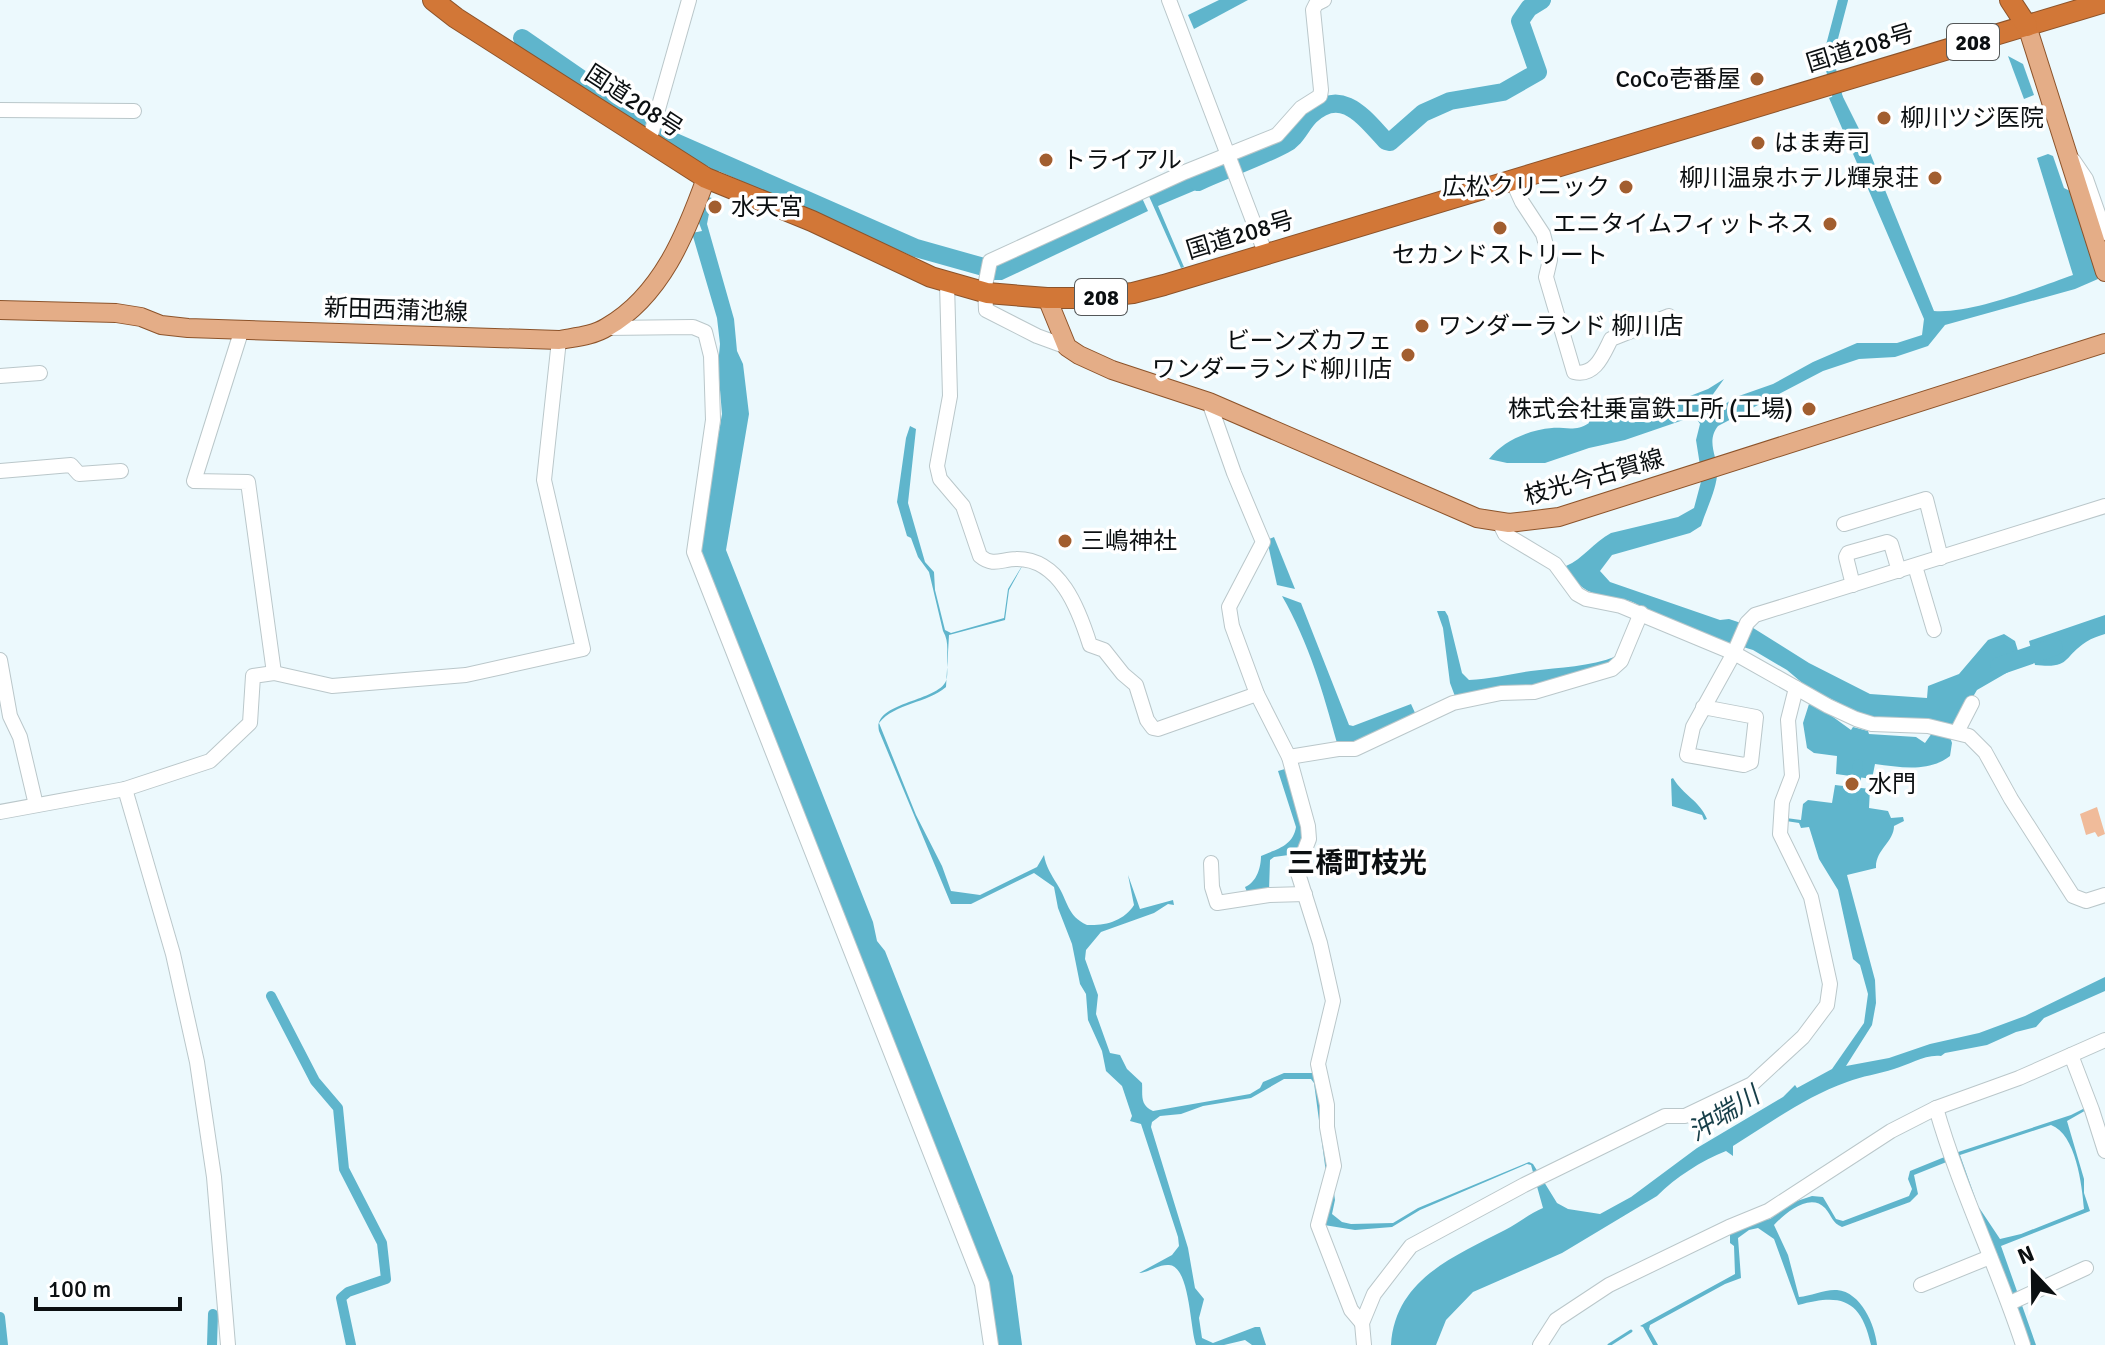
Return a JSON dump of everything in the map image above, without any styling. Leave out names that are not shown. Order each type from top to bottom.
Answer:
[{"type":"highway","name":"国道208号","points":[[433,0],[456,18],[706,178],[812,221],[947,283],[1047,298],[1133,293],[2105,2]]},
{"type":"highway","points":[[2010,0],[2027,26]]},
{"type":"highway","points":[[2025,0],[2027,26]]},
{"type":"main road","points":[[2027,26],[2104,268]]},
{"type":"main road","name":"新田西蒲池線","points":[[0,310],[116,313],[141,317],[161,325],[559,340],[606,328],[626,314],[646,293],[676,253],[706,178]]},
{"type":"main road","points":[[1047,298],[1067,347]]},
{"type":"main road","name":"枝光今古賀線","points":[[1067,347],[1112,370],[1209,402],[1477,518],[1531,522],[1559,517],[2105,343]]},
{"type":"street","points":[[649,141],[689,0]]},
{"type":"street","points":[[1169,0],[1266,255]]},
{"type":"street","points":[[1067,347],[1037,336],[986,310],[990,261],[1277,135],[1301,108],[1320,96],[1313,10],[1324,0]]},
{"type":"street","points":[[0,110],[134,111]]},
{"type":"street","points":[[2067,151],[2086,179],[2105,233]]},
{"type":"street","points":[[1512,180],[1543,234],[1550,260],[1546,277],[1574,372],[1582,374],[1591,371],[1611,339],[1669,316]]},
{"type":"street","points":[[947,283],[950,396],[937,466],[940,479],[963,506],[980,556],[997,563],[1020,559],[1045,565],[1053,572],[1079,614],[1090,645],[1104,650],[1136,685],[1147,720],[1153,728],[1184,721],[1257,694]]},
{"type":"street","points":[[606,328],[693,327],[705,332],[711,356],[713,420],[694,552],[982,1284],[991,1345]]},
{"type":"street","points":[[242,329],[194,481],[248,482],[274,673]]},
{"type":"street","points":[[0,812],[125,789],[210,761],[250,723],[253,676],[274,673],[332,686],[347,685],[466,675],[583,649],[544,480],[559,340]]},
{"type":"street","points":[[0,376],[40,373]]},
{"type":"street","points":[[1209,402],[1263,542],[1229,607],[1232,626],[1257,694],[1289,757],[1308,826],[1309,839],[1297,870],[1320,943],[1333,1001],[1318,1064],[1327,1105],[1327,1127],[1334,1166],[1318,1225],[1351,1310],[1362,1323]]},
{"type":"street","points":[[0,471],[71,465],[79,474],[121,471]]},
{"type":"street","points":[[1844,524],[1926,499],[1941,558]]},
{"type":"street","points":[[1703,707],[1756,717],[1751,762],[1744,765],[1687,755],[1693,727],[1703,707],[1734,653],[1747,623],[1755,615],[2105,506]]},
{"type":"street","points":[[1499,522],[1505,534],[1555,564],[1577,594],[1586,599],[1641,613],[1734,653],[1844,714],[1872,724],[1928,726],[1969,736],[1985,752],[2073,896],[2086,901],[2105,895]]},
{"type":"street","points":[[1853,585],[1846,557],[1848,553],[1861,549],[1887,542],[1891,544],[1899,571]]},
{"type":"street","points":[[1915,566],[1934,630]]},
{"type":"street","points":[[1289,757],[1355,749],[1453,703],[1501,693],[1534,692],[1612,669],[1621,661],[1641,613]]},
{"type":"street","points":[[0,660],[10,716],[20,737],[36,805]]},
{"type":"street","points":[[1364,1345],[1362,1323],[1384,1278],[1411,1246],[1524,1185],[1665,1116],[1685,1116],[1752,1084],[1803,1037],[1827,1005],[1830,984],[1811,897],[1780,834],[1782,802],[1792,776],[1788,720],[1796,688]]},
{"type":"street","points":[[1957,732],[1972,703]]},
{"type":"street","points":[[125,789],[173,954],[197,1062],[214,1177],[228,1345]]},
{"type":"street","points":[[1211,863],[1212,887],[1217,903],[1269,895],[1305,894]]},
{"type":"street","points":[[1540,1345],[1556,1320],[1609,1285],[1768,1211],[1891,1131],[1936,1108],[2105,1040]]},
{"type":"street","points":[[2071,1055],[2105,1151]]},
{"type":"street","points":[[1936,1108],[1951,1158],[1990,1257],[2014,1301],[2023,1345]]},
{"type":"street","points":[[1921,1285],[1990,1257]]},
{"type":"street","points":[[2014,1301],[2086,1268]]},
{"type":"shaded area","points":[[2097,807],[2105,834],[2098,837],[2095,832],[2086,835],[2080,814]]},
{"type":"water","points":[[1219,0],[1248,0],[1194,29],[1188,15]]},
{"type":"water","points":[[2008,56],[2023,64],[2034,95],[2024,99]]},
{"type":"water","points":[[1841,93],[1866,143],[1934,311],[1985,304],[2073,275],[2037,158],[2048,154],[2053,156],[2064,188],[2070,191],[2098,279],[2075,289],[1945,325],[1928,346],[1895,357],[1859,359],[1823,371],[1718,426],[1712,444],[1716,482],[1701,526],[1690,533],[1612,555],[1600,571],[1610,582],[1720,620],[1729,619],[1750,626],[1809,663],[1870,694],[1927,698],[1928,686],[1959,674],[1988,640],[2004,634],[2015,641],[2022,664],[1977,690],[1956,725],[1869,718],[1807,687],[1787,670],[1753,650],[1707,636],[1624,599],[1593,593],[1574,579],[1566,566],[1611,533],[1678,517],[1694,508],[1702,478],[1696,440],[1700,424],[1695,416],[1545,463],[1507,463],[1489,459],[1509,442],[1534,431],[1580,427],[1589,423],[1587,416],[1635,419],[1671,400],[1708,389],[1724,379],[1711,397],[1719,408],[1736,397],[1773,384],[1857,343],[1897,343],[1922,335],[1924,319],[1829,98]]},
{"type":"water","points":[[1216,166],[1222,179],[1158,206],[1184,267],[1181,268],[1148,194]]},
{"type":"water","points":[[704,196],[712,198],[707,224],[734,319],[749,414],[726,550],[873,922],[877,941],[885,951],[1013,1276],[1022,1345],[996,1345],[959,1214],[960,1206],[953,1196],[698,554],[722,414],[717,318],[692,233],[702,231],[699,223]]},
{"type":"water","points":[[1142,198],[1148,211],[1002,280],[990,280],[994,263]]},
{"type":"water","points":[[910,426],[916,429],[908,503],[925,562],[934,572],[945,630],[951,633],[1004,618],[1008,589],[1025,561],[1009,590],[1005,620],[949,635],[947,667],[947,642],[929,572],[907,536],[897,502]]},
{"type":"water","points":[[1274,537],[1295,589],[1277,585],[1267,540]]},
{"type":"water","points":[[1282,596],[1301,603],[1349,725],[1411,704],[1416,715],[1352,746],[1337,743],[1308,650]]},
{"type":"water","points":[[1437,611],[1445,611],[1448,616],[1462,673],[1469,680],[1585,665],[1617,656],[1586,675],[1565,681],[1456,699],[1450,683],[1443,628]]},
{"type":"water","points":[[2105,615],[2105,634],[2086,642],[2061,664],[2035,665],[2029,641]]},
{"type":"water","points":[[946,680],[946,687],[939,692],[894,711],[879,723],[885,714],[931,694]]},
{"type":"water","points":[[1809,704],[1822,709],[1851,730],[1853,727],[1869,734],[1916,737],[1925,743],[1932,733],[1950,737],[1950,756],[1923,767],[1875,764],[1872,779],[1836,774],[1837,756],[1814,753],[1807,748],[1803,723]]},
{"type":"water","points":[[879,724],[951,891],[980,895],[1037,867],[1044,855],[1072,913],[1087,925],[1114,921],[1130,910],[1134,905],[1128,875],[1140,909],[1173,900],[1174,905],[1168,904],[1154,913],[1101,932],[1086,950],[1085,959],[1098,995],[1096,1014],[1110,1053],[1120,1055],[1127,1069],[1142,1083],[1144,1102],[1153,1111],[1250,1094],[1263,1082],[1284,1073],[1317,1075],[1335,1200],[1332,1214],[1342,1222],[1351,1224],[1393,1223],[1418,1208],[1529,1162],[1557,1203],[1568,1209],[1600,1214],[1631,1197],[1697,1148],[1783,1097],[1795,1085],[1797,1088],[1832,1069],[1864,1023],[1868,994],[1860,965],[1853,959],[1838,890],[1819,859],[1809,827],[1801,828],[1799,823],[1786,821],[1786,818],[1801,820],[1803,804],[1808,800],[1832,803],[1835,785],[1870,789],[1869,808],[1888,811],[1891,818],[1903,817],[1904,821],[1894,826],[1891,837],[1878,856],[1876,868],[1847,875],[1875,980],[1876,1003],[1872,1025],[1846,1066],[1889,1058],[1930,1044],[1979,1033],[2025,1016],[2105,977],[2105,991],[2044,1018],[2036,1027],[1987,1045],[1923,1058],[1817,1095],[1733,1146],[1733,1156],[1726,1151],[1707,1160],[1657,1196],[1562,1253],[1473,1292],[1446,1320],[1436,1345],[1391,1345],[1395,1322],[1403,1303],[1416,1286],[1448,1260],[1543,1208],[1531,1165],[1527,1164],[1420,1210],[1392,1227],[1355,1230],[1324,1225],[1326,1173],[1311,1079],[1284,1079],[1251,1098],[1160,1116],[1151,1127],[1188,1248],[1195,1288],[1204,1299],[1199,1318],[1202,1338],[1213,1343],[1260,1327],[1266,1345],[1252,1345],[1245,1340],[1224,1345],[1196,1345],[1185,1287],[1176,1268],[1165,1265],[1139,1273],[1172,1255],[1179,1246],[1178,1237],[1141,1124],[1130,1121],[1132,1116],[1122,1086],[1106,1071],[1102,1051],[1088,1020],[1086,994],[1080,984],[1072,944],[1058,908],[1054,887],[1034,873],[971,904],[951,904],[879,731]]},
{"type":"water","points":[[1285,769],[1304,837],[1296,854],[1270,860],[1269,891],[1247,892],[1245,887],[1258,874],[1261,856],[1292,839],[1296,827],[1278,771]]},
{"type":"water","points":[[1673,778],[1700,807],[1707,819],[1672,806]]},
{"type":"water","points":[[2088,1109],[2067,1121],[2090,1211],[2001,1246],[2036,1345],[2028,1345],[1952,1154]],"holes":[[[2051,1125],[2060,1130],[2076,1161],[2084,1209],[2000,1239],[1978,1206],[1960,1155]]]},
{"type":"water","points":[[1947,1156],[1949,1161],[1914,1175],[1918,1194],[1910,1202],[1842,1227],[1819,1204],[1805,1203],[1774,1225],[1788,1255],[1799,1297],[1832,1290],[1846,1292],[1860,1303],[1870,1319],[1877,1345],[1871,1345],[1861,1318],[1847,1303],[1826,1300],[1798,1305],[1774,1239],[1758,1228],[1738,1238],[1741,1278],[1650,1325],[1649,1329],[1658,1345],[1653,1345],[1640,1326],[1735,1274],[1730,1230],[1750,1222],[1770,1219],[1791,1203],[1812,1196],[1823,1197],[1836,1219],[1843,1221],[1909,1196],[1912,1189],[1908,1179],[1910,1171]]},
{"type":"waterway","points":[[1198,182],[1285,144],[1310,116],[1332,104],[1343,104],[1352,109],[1390,142],[1423,113],[1450,101],[1503,92],[1538,72],[1520,21],[1529,8],[1542,0]]},
{"type":"waterway","points":[[1840,107],[1828,57],[1843,0]]},
{"type":"waterway","points":[[522,38],[668,139],[916,248],[998,271],[1002,269]]},
{"type":"waterway","points":[[714,170],[715,161]]},
{"type":"waterway","points":[[1999,666],[2054,647]]},
{"type":"waterway","points":[[1853,800],[1858,764]]},
{"type":"waterway","points":[[271,996],[315,1081],[338,1108],[344,1169],[382,1243],[386,1279],[348,1292],[341,1298],[351,1345]]},
{"type":"waterway","points":[[212,1345],[213,1314]]},
{"type":"waterway","points":[[0,1317],[3,1345]]},
{"type":"waterway","points":[[1609,1345],[1631,1331]]},
{"type":"place","name":"CoCo壱番屋","points":[[1757,79]]},
{"type":"place","name":"柳川ツジ医院","points":[[1884,118]]},
{"type":"place","name":"はま寿司","points":[[1758,143]]},
{"type":"place","name":"トライアル","points":[[1046,160]]},
{"type":"place","name":"柳川温泉ホテル輝泉荘","points":[[1935,178]]},
{"type":"place","name":"広松クリニック","points":[[1626,187]]},
{"type":"place","name":"水天宮","points":[[715,207]]},
{"type":"place","name":"エニタイムフィットネス","points":[[1830,224]]},
{"type":"place","name":"セカンドストリート","points":[[1500,228]]},
{"type":"place","name":"ワンダーランド 柳川店","points":[[1422,326]]},
{"type":"place","name":"ビーンズカフェ ワンダーランド柳川店","points":[[1408,355]]},
{"type":"place","name":"株式会社乗富鉄工所 (工場)","points":[[1809,409]]},
{"type":"place","name":"三嶋神社","points":[[1065,541]]},
{"type":"place","name":"水門","points":[[1852,784]]},
{"type":"district","name":"三橋町枝光","points":[[1357,863]]},
{"type":"water label","name":"沖端川","points":[[1724,1114]]}]
